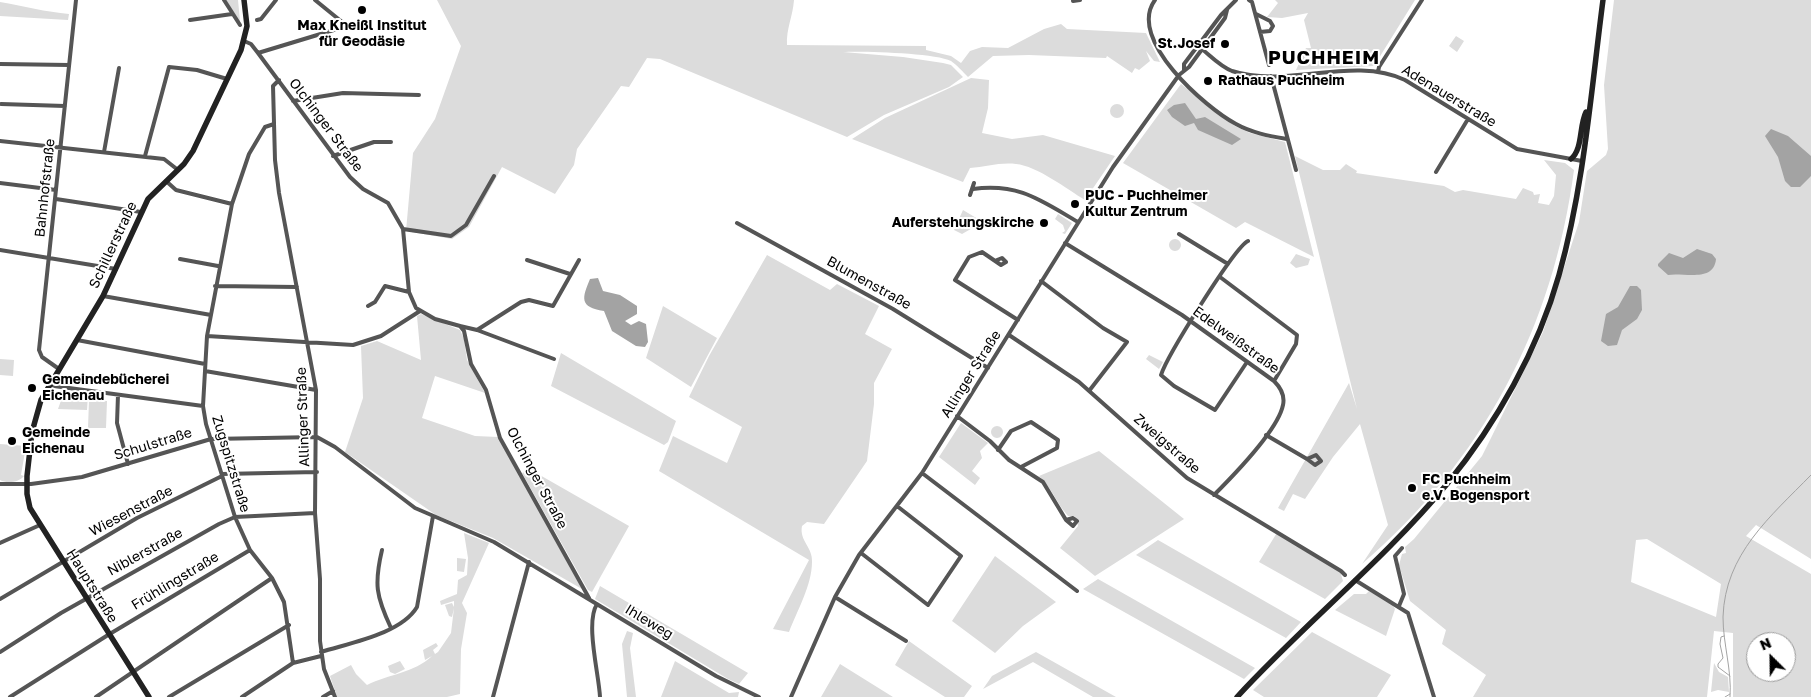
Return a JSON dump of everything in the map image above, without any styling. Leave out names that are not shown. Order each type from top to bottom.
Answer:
[{"type":"street","name":"Bahnhofstraße","points":[[60,369],[42,357],[39,350],[76,0]]},
{"type":"street","points":[[224,0],[240,25]]},
{"type":"street","name":"Schillerstraße","points":[[50,384],[104,296],[141,212],[151,194],[178,170],[194,151],[244,41],[247,26],[244,0]]},
{"type":"street","points":[[257,20],[261,19],[276,0]]},
{"type":"street","points":[[258,52],[347,26],[315,0]]},
{"type":"street","points":[[1073,1],[1080,0]]},
{"type":"street","points":[[1146,0],[1154,1],[1150,25],[1155,44],[1163,58],[1179,76],[1220,114],[1237,124],[1252,131],[1287,139]]},
{"type":"street","name":"Allinger Straße","points":[[791,697],[835,597],[861,553],[922,472],[1123,153],[1179,76],[1189,67],[1220,15],[1236,0]]},
{"type":"street","points":[[1249,0],[1252,2],[1256,14],[1268,65]]},
{"type":"street","points":[[1378,72],[1379,67],[1422,0]]},
{"type":"street","points":[[1237,697],[1409,527],[1447,484],[1473,450],[1523,366],[1544,320],[1571,225],[1582,160],[1603,0]]},
{"type":"street","points":[[190,20],[232,14]]},
{"type":"street","points":[[1256,14],[1270,21],[1273,26],[1270,31],[1260,32]]},
{"type":"street","name":"Olchinger Straße","points":[[244,41],[251,44],[258,52],[333,156],[357,185],[388,203],[403,229],[409,292],[414,305],[420,311]]},
{"type":"street","name":"Adenauerstraße","points":[[1200,47],[1224,67],[1233,71],[1272,76],[1378,72],[1405,80],[1517,149],[1571,160],[1582,160]]},
{"type":"street","points":[[0,64],[69,65]]},
{"type":"street","points":[[145,156],[170,67],[202,71],[227,79]]},
{"type":"street","points":[[104,152],[120,68]]},
{"type":"street","points":[[1272,76],[1296,170]]},
{"type":"street","name":"Allinger Straße","points":[[279,80],[274,86],[274,124],[279,196],[316,390],[317,472],[315,512],[320,579],[321,654],[335,697]]},
{"type":"street","points":[[294,101],[343,93],[419,95]]},
{"type":"street","points":[[1,104],[65,106]]},
{"type":"street","points":[[1571,160],[1577,152],[1582,121],[1589,106]]},
{"type":"street","points":[[1436,172],[1468,119]]},
{"type":"street","name":"Zugspitzstraße","points":[[274,124],[265,127],[249,154],[232,204],[218,266],[210,315],[203,406],[235,517],[250,550],[272,578],[284,602],[294,663]]},
{"type":"street","points":[[0,141],[164,159],[178,170]]},
{"type":"street","points":[[333,156],[374,142],[391,142]]},
{"type":"street","points":[[403,229],[451,236],[466,225],[494,176]]},
{"type":"street","points":[[166,180],[176,190],[232,204]]},
{"type":"street","points":[[0,183],[56,190]]},
{"type":"street","points":[[970,195],[974,183]]},
{"type":"street","points":[[973,189],[997,187],[1022,191],[1039,198],[1078,222]]},
{"type":"street","points":[[56,199],[141,212]]},
{"type":"street","name":"Blumenstraße","points":[[737,223],[893,309],[988,368]]},
{"type":"street","points":[[1179,234],[1228,264]]},
{"type":"street","points":[[1247,362],[1215,410],[1163,379],[1162,372],[1220,276],[1242,244],[1248,241]]},
{"type":"street","name":"Edelweißstraße","points":[[1065,243],[1192,322],[1274,381],[1280,389],[1283,404],[1266,435],[1245,464],[1214,495]]},
{"type":"street","points":[[0,250],[116,269]]},
{"type":"street","points":[[997,260],[982,252],[971,256],[955,280],[1018,320]]},
{"type":"street","points":[[180,259],[218,266]]},
{"type":"street","points":[[527,260],[570,274]]},
{"type":"street","points":[[478,330],[521,302],[529,300],[553,306],[579,260]]},
{"type":"street","points":[[1220,276],[1298,335],[1296,344],[1274,381]]},
{"type":"street","points":[[1041,281],[1109,332],[1127,342],[1090,391]]},
{"type":"street","points":[[215,286],[297,287]]},
{"type":"street","points":[[368,306],[375,302],[385,286],[409,292]]},
{"type":"street","points":[[104,296],[210,315]]},
{"type":"street","points":[[207,336],[359,344],[381,336],[420,311],[460,326],[478,330],[554,359]]},
{"type":"street","name":"Olchinger Straße","points":[[460,326],[467,340],[471,364],[486,390],[500,438],[591,600]]},
{"type":"street","name":"Zweigstraße","points":[[1008,335],[1051,362],[1090,391],[1181,474],[1345,575]]},
{"type":"street","points":[[77,340],[205,364]]},
{"type":"street","points":[[205,371],[316,390]]},
{"type":"street","points":[[50,384],[203,406]]},
{"type":"street","name":"Hauptstraße","points":[[50,384],[36,413],[26,483],[29,504],[108,635],[149,697]]},
{"type":"street","points":[[118,395],[117,423],[128,464]]},
{"type":"street","points":[[957,416],[1046,486],[1066,520]]},
{"type":"street","points":[[998,450],[1011,431],[1031,422],[1058,440],[1057,448],[1023,464],[1021,467]]},
{"type":"street","points":[[1266,435],[1307,459]]},
{"type":"street","name":"Ihleweg","points":[[317,437],[335,447],[415,508],[494,542],[716,676],[759,697]]},
{"type":"street","name":"Schulstraße","points":[[0,485],[82,477],[211,439],[317,437]]},
{"type":"street","name":"Wiesenstraße","points":[[0,599],[137,518],[222,475],[317,472]]},
{"type":"street","points":[[922,472],[1077,591]]},
{"type":"street","points":[[861,553],[928,605],[961,556],[897,506]]},
{"type":"street","name":"Niblerstraße","points":[[0,652],[86,599],[219,524],[235,517],[315,512]]},
{"type":"street","points":[[242,697],[294,663],[391,628],[408,618],[418,607],[432,516]]},
{"type":"street","points":[[0,543],[40,525]]},
{"type":"street","points":[[1399,606],[1404,594],[1395,556],[1402,548]]},
{"type":"street","name":"Frühlingstraße","points":[[10,697],[108,635],[250,550]]},
{"type":"street","points":[[382,550],[376,572],[376,588],[378,600],[391,628]]},
{"type":"street","points":[[493,697],[529,562]]},
{"type":"street","points":[[96,697],[272,578]]},
{"type":"street","points":[[1355,580],[1399,606],[1410,617],[1434,697]]},
{"type":"street","points":[[835,597],[906,641]]},
{"type":"street","points":[[597,604],[593,612],[592,624],[600,697]]},
{"type":"street","points":[[169,697],[288,625]]},
{"type":"street","points":[[323,697],[333,691]]},
{"type":"shaded area","points":[[226,0],[238,0],[240,21],[239,21]]},
{"type":"shaded area","points":[[437,0],[794,0],[787,45],[926,46],[926,50],[951,56],[961,63],[970,51],[982,47],[1008,48],[1044,29],[1061,24],[1067,29],[1146,33],[1160,62],[1154,61],[1146,51],[1150,61],[1139,70],[1135,68],[1132,73],[1107,56],[1106,58],[1029,55],[993,56],[968,77],[951,61],[943,58],[898,53],[843,52],[903,57],[943,63],[951,65],[963,77],[949,87],[884,115],[847,137],[660,59],[647,58],[629,87],[621,86],[577,149],[574,165],[555,194],[502,167],[469,227],[452,239],[406,231],[413,153],[435,119],[461,46]]},
{"type":"shaded area","points":[[1275,0],[1415,0],[1374,66],[1296,70],[1306,48],[1311,48],[1304,20],[1308,13],[1282,18],[1267,17],[1278,3]]},
{"type":"shaded area","points":[[1614,0],[1811,0],[1811,559],[1756,525],[1746,536],[1811,574],[1811,697],[1733,697],[1733,633],[1714,631],[1707,697],[1473,697],[1486,675],[1442,644],[1446,630],[1410,601],[1399,565],[1402,554],[1406,553],[1405,547],[1414,539],[1482,456],[1543,332],[1579,222],[1587,171],[1606,155],[1608,149],[1604,85]],"holes":[[[1647,539],[1721,584],[1716,617],[1631,582],[1636,540]]]},
{"type":"shaded area","points":[[0,2],[69,14],[68,20],[0,16]]},
{"type":"shaded area","points":[[1456,36],[1464,41],[1457,52],[1449,46]]},
{"type":"shaded area","points":[[971,78],[989,80],[988,108],[982,133],[1012,139],[1043,135],[1115,156],[1085,200],[1052,179],[1024,166],[1004,164],[970,168],[963,182],[852,139],[885,118]]},
{"type":"shaded area","points":[[1181,84],[1235,126],[1250,133],[1285,142],[1314,257],[1245,222],[1236,228],[1123,163]]},
{"type":"shaded area","points":[[1185,103],[1196,119],[1205,117],[1241,139],[1232,145],[1198,130],[1194,123],[1185,126],[1172,117],[1167,110],[1174,105]]},
{"type":"shaded area","points":[[1114,104],[1120,104],[1124,111],[1120,118],[1114,118],[1110,114],[1110,108]]},
{"type":"shaded area","points":[[1771,129],[1788,136],[1811,156],[1811,176],[1800,187],[1791,187],[1785,181],[1778,157],[1765,136]]},
{"type":"shaded area","points":[[1295,156],[1323,170],[1340,170],[1346,164],[1357,171],[1356,173],[1444,186],[1455,192],[1463,190],[1516,199],[1523,188],[1533,192],[1534,195],[1540,194],[1538,203],[1549,205],[1554,196],[1556,175],[1544,160],[1565,163],[1574,170],[1564,228],[1549,284],[1530,337],[1506,387],[1477,435],[1443,481],[1405,524],[1362,564],[1388,525],[1360,424],[1333,457],[1305,499],[1293,494],[1284,511],[1278,508],[1349,383],[1357,409]]},
{"type":"shaded area","points":[[963,210],[983,222],[962,234],[954,230]]},
{"type":"shaded area","points":[[1058,214],[1072,223],[1065,234],[1062,233],[1065,231],[1063,225],[1055,219]]},
{"type":"shaded area","points":[[1173,239],[1177,239],[1181,245],[1177,251],[1173,251],[1169,247],[1169,243]]},
{"type":"shaded area","points":[[1697,249],[1712,254],[1716,259],[1710,271],[1704,274],[1668,275],[1658,266],[1669,253],[1683,258]]},
{"type":"shaded area","points":[[1296,254],[1310,259],[1308,265],[1296,268],[1290,263]]},
{"type":"shaded area","points":[[767,255],[830,290],[837,284],[879,306],[865,334],[892,349],[874,383],[874,404],[867,461],[824,524],[807,522],[802,526],[802,536],[812,557],[810,580],[789,632],[773,629],[809,560],[659,471],[673,436],[727,463],[742,427],[689,397],[709,356]]},
{"type":"shaded area","points":[[598,278],[603,291],[620,295],[637,306],[637,314],[625,321],[631,325],[639,321],[646,324],[648,342],[645,347],[636,346],[612,331],[604,311],[586,304],[584,296],[590,279]]},
{"type":"shaded area","points":[[1630,286],[1637,286],[1641,290],[1642,310],[1637,319],[1622,330],[1617,345],[1608,346],[1601,341],[1606,314],[1618,307]]},
{"type":"shaded area","points":[[663,306],[717,338],[691,387],[646,358]]},
{"type":"shaded area","points":[[421,314],[460,330],[464,339],[467,360],[485,393],[435,376],[422,418],[475,436],[498,437],[582,589],[493,538],[436,515],[345,452],[363,398],[361,346],[377,341],[421,360],[417,316]]},
{"type":"shaded area","points":[[561,353],[676,421],[668,442],[664,445],[551,386]]},
{"type":"shaded area","points":[[1149,355],[1163,362],[1159,369],[1146,359]]},
{"type":"shaded area","points":[[0,359],[14,360],[13,376],[0,375]]},
{"type":"shaded area","points":[[64,392],[88,395],[87,410],[58,409]]},
{"type":"shaded area","points":[[89,400],[107,401],[106,428],[88,428]]},
{"type":"shaded area","points":[[961,423],[988,443],[980,451],[982,458],[972,471],[980,478],[975,485],[939,457]]},
{"type":"shaded area","points":[[999,426],[1002,427],[1002,437],[995,438],[992,437],[991,430],[992,427]]},
{"type":"shaded area","points":[[0,444],[26,446],[21,475],[24,476],[20,480],[10,482],[0,480]]},
{"type":"shaded area","points":[[1099,451],[1184,519],[1095,576],[1060,548],[1078,526],[1075,516],[1068,516],[1039,476]]},
{"type":"shaded area","points":[[531,470],[629,526],[592,592],[588,590],[522,473]]},
{"type":"shaded area","points":[[1278,531],[1340,571],[1343,581],[1325,599],[1259,562]]},
{"type":"shaded area","points":[[464,533],[489,543],[462,603],[467,613],[461,649],[460,694],[447,697],[337,697],[330,676],[351,665],[356,674],[367,685],[409,670],[425,662],[432,656],[425,660],[423,650],[436,643],[438,646],[433,650],[435,654],[438,652],[451,633],[454,608],[452,617],[449,616],[445,605],[452,603],[454,607],[454,601],[441,605],[440,601],[457,594],[458,580],[467,575],[468,558]]},
{"type":"shaded area","points":[[1158,540],[1301,622],[1286,638],[1136,555]]},
{"type":"shaded area","points":[[995,556],[1056,602],[1023,626],[995,653],[952,621]]},
{"type":"shaded area","points":[[457,558],[466,559],[464,572],[457,571]]},
{"type":"shaded area","points":[[1098,579],[1255,668],[1244,679],[1083,589]]},
{"type":"shaded area","points":[[600,586],[748,673],[739,684],[728,679],[595,599]]},
{"type":"shaded area","points":[[1369,591],[1392,604],[1395,609],[1386,636],[1335,610],[1354,594],[1366,594]]},
{"type":"shaded area","points":[[627,631],[633,633],[630,648],[636,697],[627,697],[622,644]]},
{"type":"shaded area","points":[[1312,632],[1391,675],[1377,697],[1264,697],[1253,690]]},
{"type":"shaded area","points":[[909,641],[972,686],[964,697],[945,697],[895,665]]},
{"type":"shaded area","points":[[1036,652],[1116,697],[1093,697],[1033,662],[983,689],[992,676]]},
{"type":"shaded area","points":[[400,661],[405,669],[395,674],[390,672],[388,666]]},
{"type":"shaded area","points":[[675,661],[729,693],[739,692],[738,697],[661,697]]},
{"type":"shaded area","points":[[1714,663],[1719,672],[1728,677],[1729,692],[1718,690],[1711,692]]},
{"type":"shaded area","points":[[840,664],[893,697],[821,697]]},
{"type":"waterway","points":[[1730,697],[1730,677],[1723,617],[1726,595],[1732,574],[1752,538],[1811,475]]},
{"type":"waterway","points":[[1724,636],[1721,637],[1720,644],[1723,658],[1718,667],[1730,676]]},
{"type":"waterway","points":[[1725,697],[1730,694]]},
{"type":"place","name":"Max Kneißl Institut für Geodäsie","points":[[362,10]]},
{"type":"place","name":"St.Josef","points":[[1225,44]]},
{"type":"place","name":"Rathaus Puchheim","points":[[1208,81]]},
{"type":"place","name":"PUC - Puchheimer Kultur Zentrum","points":[[1075,204]]},
{"type":"place","name":"Auferstehungskirche","points":[[1044,223]]},
{"type":"place","name":"Gemeindebücherei Eichenau","points":[[32,388]]},
{"type":"place","name":"Gemeinde Eichenau","points":[[12,441]]},
{"type":"place","name":"FC Puchheim e.V. Bogensport","points":[[1412,488]]},
{"type":"district","name":"PUCHHEIM","points":[[1324,58]]}]
